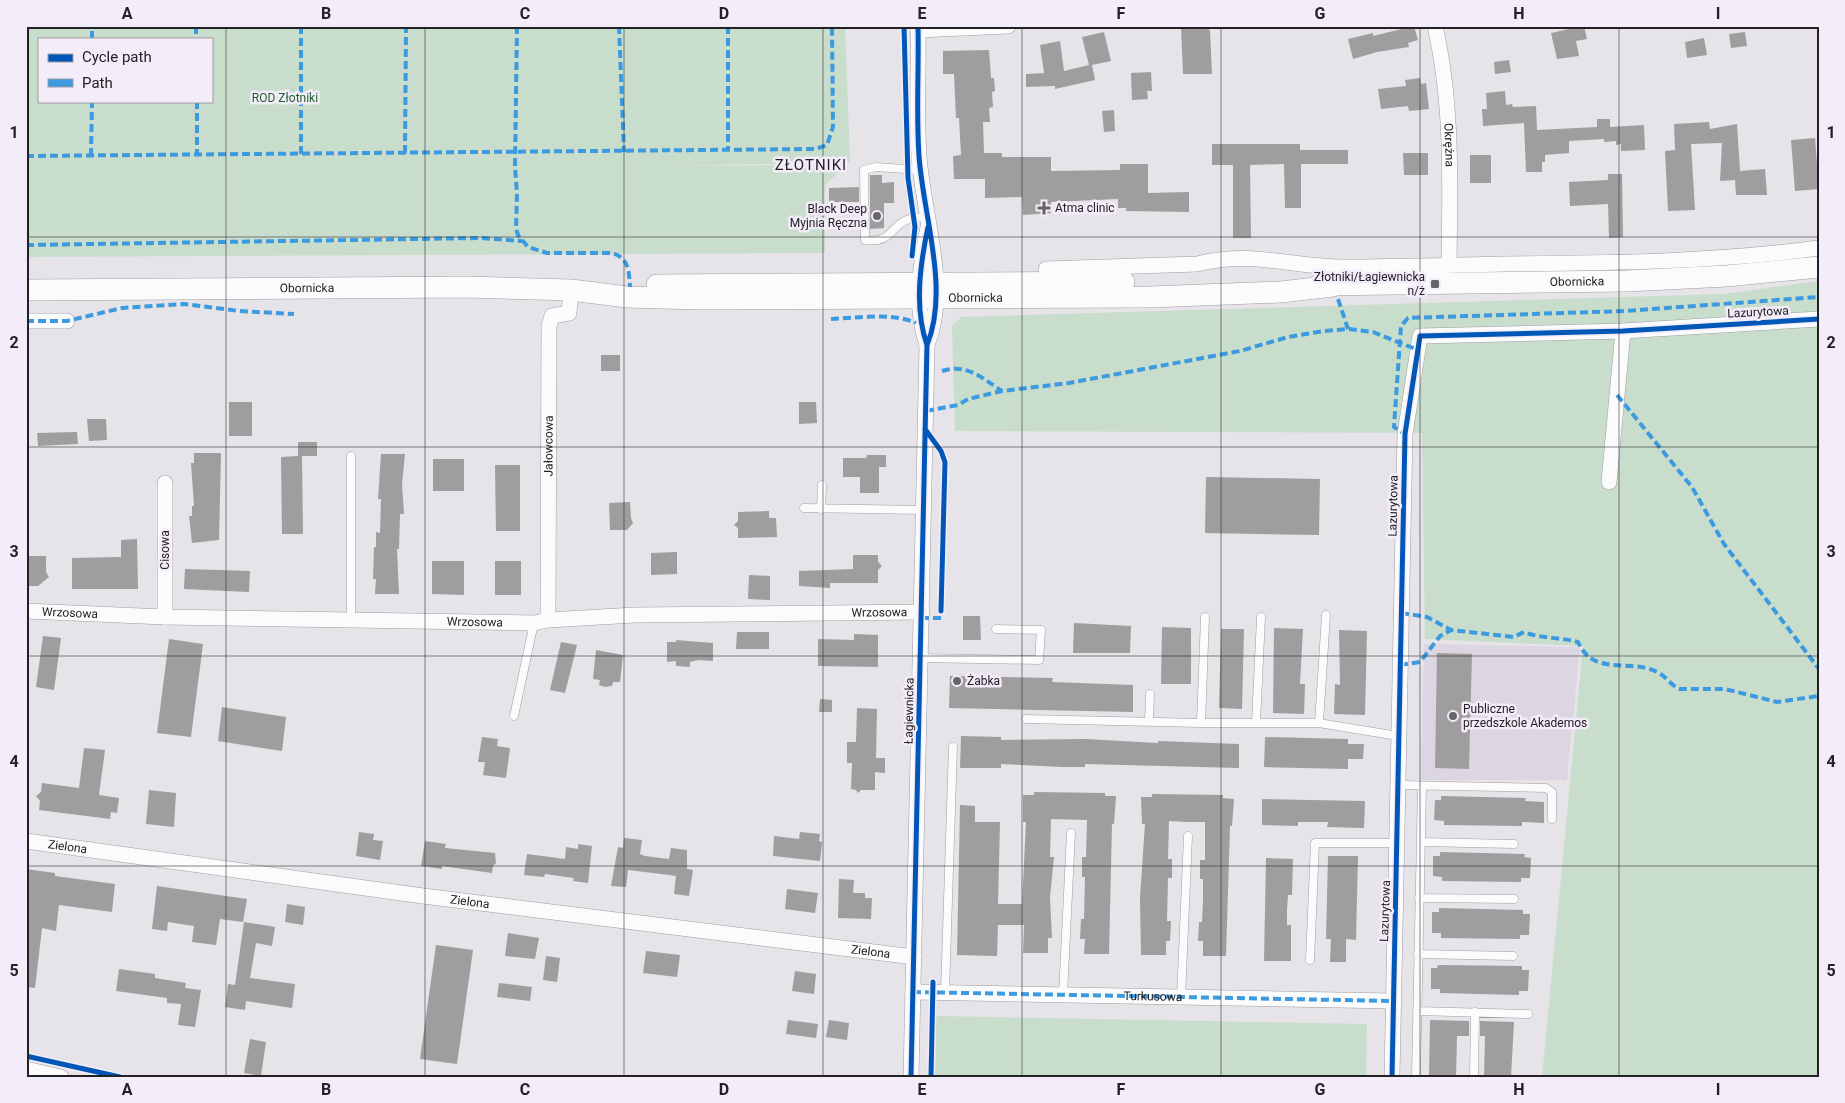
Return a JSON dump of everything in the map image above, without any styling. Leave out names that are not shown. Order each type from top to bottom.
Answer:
[{"type":"main road","name":"Obornicka","points":[[26,290],[457,287],[579,290],[627,297],[700,299],[928,291],[1218,296],[1333,286],[1626,281],[1727,276],[1819,267]]},
{"type":"street","points":[[918,28],[1008,26]]},
{"type":"street","name":"Okrężna","points":[[1435,26],[1441,52],[1450,138],[1449,265]]},
{"type":"street","name":"Łagiewnicka","points":[[911,1077],[927,345],[934,328],[928,291],[934,256],[920,170],[918,28]]},
{"type":"street","points":[[1046,268],[1197,264],[1219,258],[1241,257],[1340,267],[1659,261],[1819,248]]},
{"type":"street","name":"Jałowcowa","points":[[541,622],[549,326],[552,316],[569,313],[579,290]]},
{"type":"street","name":"Lazurytowa","points":[[1392,1077],[1405,434],[1420,336],[1623,331],[1819,319]]},
{"type":"street","points":[[26,321],[67,321]]},
{"type":"street","points":[[1609,482],[1623,331]]},
{"type":"street","name":"Cisowa","points":[[165,483],[165,617]]},
{"type":"street","name":"Wrzosowa","points":[[26,611],[165,617],[541,622],[635,615],[922,612]]},
{"type":"street","name":"Zielona","points":[[26,840],[423,896],[914,957]]},
{"type":"street","name":"Turkusowa","points":[[913,992],[1393,1001]]},
{"type":"street","points":[[26,1069],[61,1077]]},
{"type":"lane","points":[[920,170],[876,167],[864,170],[865,240],[875,241],[892,234],[905,220],[927,222]]},
{"type":"lane","points":[[351,456],[351,620]]},
{"type":"lane","points":[[822,485],[822,509]]},
{"type":"lane","points":[[804,508],[923,510]]},
{"type":"lane","points":[[1319,723],[1326,615]]},
{"type":"lane","points":[[1201,723],[1205,617]]},
{"type":"lane","points":[[1256,723],[1261,617]]},
{"type":"lane","points":[[514,716],[541,622]]},
{"type":"lane","points":[[920,658],[1039,660],[1041,630],[996,629]]},
{"type":"lane","points":[[1148,722],[1150,694]]},
{"type":"lane","points":[[1026,719],[1201,723],[1319,723],[1398,736]]},
{"type":"lane","points":[[945,992],[953,747]]},
{"type":"lane","points":[[1398,785],[1546,788],[1552,792],[1552,819]]},
{"type":"lane","points":[[1416,1077],[1422,786]]},
{"type":"lane","points":[[1063,995],[1071,833]]},
{"type":"lane","points":[[1181,998],[1188,836]]},
{"type":"lane","points":[[1421,842],[1514,844]]},
{"type":"lane","points":[[1310,960],[1315,843],[1397,843]]},
{"type":"lane","points":[[1419,898],[1514,899]]},
{"type":"lane","points":[[1418,954],[1513,956]]},
{"type":"lane","points":[[1417,1011],[1528,1014]]},
{"type":"lane","points":[[1474,1077],[1475,1012]]},
{"type":"shaded area","points":[[1424,644],[1580,647],[1567,780],[1421,780]]},
{"type":"green space","name":"ROD Złotniki","points":[[26,26],[845,26],[850,161],[825,185],[825,253],[26,257]],"holes":[[[831,162],[811,165],[662,166]]]},
{"type":"green space","points":[[1819,281],[1819,1077],[1542,1077],[1583,646],[1425,639],[1422,433],[955,431],[952,326],[961,317],[1724,294]]},
{"type":"green space","points":[[936,1016],[1367,1024],[1366,1077],[935,1077]]},
{"type":"building","points":[[1181,26],[1207,26],[1210,31],[1212,74],[1183,74]]},
{"type":"building","points":[[1414,26],[1418,40],[1408,43],[1409,47],[1377,52],[1353,59],[1348,39],[1373,33],[1373,36]]},
{"type":"building","points":[[1568,26],[1584,26],[1587,39],[1576,41],[1579,56],[1557,59],[1551,33],[1569,29]]},
{"type":"building","points":[[1104,32],[1111,61],[1092,65],[1095,80],[1055,89],[1055,86],[1026,87],[1026,74],[1044,73],[1040,45],[1060,41],[1064,71],[1089,65],[1082,37]]},
{"type":"building","points":[[1745,32],[1747,46],[1731,48],[1729,34]]},
{"type":"building","points":[[1704,38],[1707,55],[1687,58],[1685,42]]},
{"type":"building","points":[[989,50],[991,78],[994,78],[995,91],[992,92],[993,107],[989,108],[990,122],[983,122],[984,153],[1002,153],[1002,157],[1051,157],[1051,171],[1120,170],[1120,164],[1148,164],[1148,193],[1189,192],[1189,212],[1126,211],[1126,208],[1118,208],[1118,199],[1051,202],[1051,213],[1023,215],[1022,197],[985,198],[985,179],[954,179],[953,156],[961,155],[959,118],[956,118],[954,74],[943,74],[943,51]]},
{"type":"building","points":[[1509,60],[1511,72],[1495,74],[1494,62]]},
{"type":"building","points":[[1151,72],[1152,91],[1147,91],[1148,99],[1132,100],[1131,73]]},
{"type":"building","points":[[1420,78],[1421,84],[1426,83],[1429,109],[1409,111],[1408,106],[1381,109],[1378,89],[1406,86],[1405,80]]},
{"type":"building","points":[[1505,91],[1506,105],[1512,104],[1513,107],[1536,106],[1537,130],[1597,127],[1597,119],[1610,119],[1610,127],[1644,125],[1645,150],[1621,151],[1621,144],[1616,145],[1616,141],[1604,142],[1604,139],[1569,141],[1569,153],[1545,155],[1545,162],[1542,162],[1542,172],[1526,172],[1524,123],[1483,126],[1482,109],[1487,109],[1486,93]]},
{"type":"building","points":[[1114,110],[1115,131],[1104,132],[1102,111]]},
{"type":"building","points":[[1709,122],[1710,129],[1737,124],[1740,171],[1765,169],[1767,195],[1736,195],[1735,180],[1720,181],[1722,143],[1691,144],[1695,210],[1668,211],[1665,151],[1675,150],[1674,124]]},
{"type":"building","points":[[1815,138],[1819,189],[1795,191],[1791,140]]},
{"type":"building","points":[[1212,144],[1300,144],[1300,150],[1348,150],[1348,164],[1301,164],[1301,208],[1285,208],[1284,164],[1250,165],[1251,238],[1233,238],[1233,165],[1212,165]]},
{"type":"building","points":[[1403,153],[1428,153],[1428,175],[1404,175]]},
{"type":"building","points":[[1470,155],[1491,155],[1491,183],[1470,183]]},
{"type":"building","points":[[1608,174],[1622,174],[1623,237],[1609,238],[1608,204],[1570,206],[1569,182],[1608,180]]},
{"type":"building","name":"Black Deep Myjnia Ręczna","points":[[870,175],[882,175],[882,183],[894,182],[894,203],[884,203],[884,228],[870,229]]},
{"type":"building","points":[[859,187],[859,202],[829,202],[829,188]]},
{"type":"building","points":[[601,355],[620,355],[620,371],[601,371]]},
{"type":"building","points":[[229,402],[252,402],[252,436],[229,436]]},
{"type":"building","points":[[799,402],[816,402],[817,423],[799,424]]},
{"type":"building","points":[[87,419],[106,419],[107,440],[89,441]]},
{"type":"building","points":[[77,432],[78,444],[38,446],[37,433]]},
{"type":"building","points":[[298,442],[317,442],[317,456],[302,456],[303,534],[282,534],[281,457],[298,456]]},
{"type":"building","points":[[194,453],[221,453],[219,540],[192,543],[189,516],[192,516],[192,506],[194,506],[191,463],[194,463]]},
{"type":"building","points":[[381,454],[405,454],[402,484],[404,514],[400,514],[399,549],[397,549],[399,594],[375,594],[376,579],[373,579],[376,532],[380,533],[381,499],[378,499]]},
{"type":"building","points":[[867,455],[886,455],[886,467],[879,467],[879,493],[860,493],[860,477],[843,477],[843,458],[866,458]]},
{"type":"building","points":[[433,459],[464,459],[464,491],[433,491]]},
{"type":"building","points":[[495,465],[520,465],[520,531],[496,531]]},
{"type":"building","points":[[1206,477],[1320,479],[1319,535],[1205,533]]},
{"type":"building","points":[[630,502],[633,523],[627,530],[610,530],[609,503]]},
{"type":"building","points":[[769,511],[769,518],[776,518],[777,537],[738,538],[738,528],[734,525],[738,521],[738,512]]},
{"type":"building","points":[[137,539],[138,589],[72,589],[72,558],[121,557],[121,540]]},
{"type":"building","points":[[677,552],[677,574],[651,575],[651,553]]},
{"type":"building","points":[[853,555],[878,555],[878,562],[882,566],[878,570],[878,583],[830,583],[830,588],[799,586],[799,571],[853,569]]},
{"type":"building","points":[[26,556],[46,556],[46,572],[49,577],[38,586],[26,586]]},
{"type":"building","points":[[432,561],[464,561],[464,595],[432,594]]},
{"type":"building","points":[[495,561],[521,561],[521,595],[495,595]]},
{"type":"building","points":[[185,569],[250,571],[249,592],[184,589]]},
{"type":"building","points":[[749,575],[770,576],[770,600],[748,599]]},
{"type":"building","points":[[963,616],[980,616],[981,640],[963,640]]},
{"type":"building","points":[[1074,623],[1131,626],[1130,653],[1073,653]]},
{"type":"building","points":[[1162,627],[1191,628],[1191,684],[1161,684]]},
{"type":"building","points":[[1274,628],[1303,629],[1300,684],[1305,684],[1304,714],[1273,713]]},
{"type":"building","points":[[1221,629],[1244,629],[1242,709],[1219,708]]},
{"type":"building","points":[[1339,630],[1367,631],[1365,715],[1334,714],[1335,684],[1340,685]]},
{"type":"building","points":[[737,632],[769,632],[769,649],[736,649]]},
{"type":"building","points":[[854,634],[878,635],[878,667],[818,666],[818,639],[854,640]]},
{"type":"building","points":[[43,636],[61,638],[54,690],[36,687]]},
{"type":"building","points":[[169,639],[203,644],[191,737],[157,733]]},
{"type":"building","points":[[676,640],[713,643],[713,661],[698,660],[690,662],[690,667],[676,666],[676,661],[667,662],[667,642],[676,642]]},
{"type":"building","points":[[561,642],[577,645],[565,693],[550,690]]},
{"type":"building","points":[[596,650],[623,655],[620,682],[613,682],[612,686],[605,687],[599,685],[600,680],[593,679]]},
{"type":"building","name":"Publiczne przedszkole Akademos","points":[[1437,653],[1472,654],[1469,769],[1435,768]]},
{"type":"building","points":[[950,676],[1053,678],[1052,682],[1133,685],[1133,712],[949,708]]},
{"type":"building","points":[[820,699],[832,700],[832,712],[819,712]]},
{"type":"building","points":[[222,707],[286,717],[282,751],[218,741]]},
{"type":"building","points":[[857,708],[877,709],[876,758],[885,758],[885,773],[875,772],[875,790],[861,790],[858,793],[856,790],[851,789],[852,763],[847,763],[847,742],[856,742]]},
{"type":"building","points":[[961,736],[1001,737],[1001,740],[1085,739],[1158,743],[1158,741],[1239,744],[1239,768],[1085,764],[1085,767],[1062,767],[1001,764],[1001,768],[960,768]]},
{"type":"building","points":[[482,737],[498,739],[497,746],[510,748],[506,778],[483,775],[485,762],[478,762]]},
{"type":"building","points":[[1265,737],[1348,739],[1348,744],[1364,744],[1363,759],[1348,759],[1348,769],[1264,767]]},
{"type":"building","points":[[84,748],[105,750],[99,795],[119,798],[117,813],[111,812],[110,819],[39,810],[40,801],[36,796],[41,792],[42,783],[79,788]]},
{"type":"building","points":[[149,790],[176,793],[174,827],[146,824]]},
{"type":"building","points":[[1034,792],[1105,793],[1105,796],[1116,796],[1114,824],[1112,824],[1109,954],[1084,954],[1085,939],[1080,939],[1081,919],[1084,919],[1085,877],[1082,877],[1082,857],[1086,857],[1087,820],[1051,819],[1050,857],[1054,857],[1050,897],[1052,938],[1048,938],[1048,953],[1023,953],[1024,925],[998,925],[997,956],[957,955],[960,805],[975,806],[975,822],[1000,822],[998,904],[1022,904],[1026,822],[1023,822],[1023,795],[1034,795]]},
{"type":"building","points":[[1152,794],[1223,795],[1223,798],[1234,799],[1232,826],[1230,826],[1226,956],[1203,956],[1203,941],[1198,941],[1199,922],[1202,922],[1203,879],[1200,879],[1200,860],[1205,860],[1205,822],[1169,821],[1168,859],[1172,859],[1172,878],[1168,878],[1167,921],[1171,921],[1170,941],[1166,941],[1166,955],[1141,955],[1140,898],[1145,824],[1142,824],[1141,797],[1152,797]]},
{"type":"building","points":[[1441,796],[1526,798],[1525,801],[1544,802],[1544,823],[1522,822],[1522,826],[1444,825],[1444,821],[1434,820],[1435,800],[1441,800]]},
{"type":"building","points":[[1262,799],[1365,801],[1364,828],[1327,827],[1328,822],[1298,822],[1298,826],[1262,825]]},
{"type":"building","points":[[359,832],[374,834],[373,840],[383,841],[380,860],[356,856]]},
{"type":"building","points":[[800,832],[820,834],[819,841],[822,842],[820,861],[773,856],[774,836],[799,839]]},
{"type":"building","points":[[624,838],[642,840],[640,854],[645,856],[669,859],[671,848],[687,850],[687,869],[693,870],[689,896],[674,894],[676,876],[661,874],[628,870],[626,887],[611,886],[618,847],[623,848]]},
{"type":"building","points":[[425,841],[446,844],[445,848],[495,853],[496,863],[493,866],[492,873],[442,866],[442,869],[421,866]]},
{"type":"building","points":[[578,844],[592,846],[588,883],[573,881],[574,878],[545,874],[544,877],[524,875],[527,854],[565,859],[566,847],[578,849]]},
{"type":"building","points":[[1440,852],[1525,854],[1524,857],[1531,858],[1530,878],[1521,878],[1521,882],[1442,881],[1442,877],[1433,876],[1433,856],[1440,856]]},
{"type":"building","points":[[1328,856],[1358,856],[1356,940],[1346,939],[1346,962],[1330,962],[1331,939],[1326,939]]},
{"type":"building","points":[[1266,858],[1293,859],[1292,895],[1288,895],[1287,910],[1287,925],[1291,925],[1291,961],[1264,961]]},
{"type":"building","points":[[26,869],[55,873],[55,876],[115,884],[112,912],[59,905],[56,931],[42,928],[35,988],[26,987]]},
{"type":"building","points":[[839,879],[854,880],[853,893],[865,893],[865,898],[872,898],[871,919],[838,918]]},
{"type":"building","points":[[157,886],[247,899],[243,922],[220,919],[216,945],[192,942],[194,926],[168,922],[167,931],[152,929]]},
{"type":"building","points":[[787,889],[818,893],[815,913],[785,909]]},
{"type":"building","points":[[287,904],[305,907],[303,925],[285,922]]},
{"type":"building","points":[[1439,908],[1523,910],[1523,914],[1530,914],[1529,935],[1520,935],[1520,939],[1441,938],[1441,933],[1432,933],[1432,912],[1439,912]]},
{"type":"building","points":[[244,922],[275,927],[272,946],[256,943],[250,978],[295,984],[292,1008],[246,1001],[245,1010],[225,1007],[228,984],[235,985]]},
{"type":"building","points":[[508,933],[539,938],[535,959],[505,956]]},
{"type":"building","points":[[436,945],[473,950],[457,1064],[420,1059]]},
{"type":"building","points":[[646,951],[680,955],[677,977],[643,973]]},
{"type":"building","points":[[546,956],[560,958],[557,982],[543,980]]},
{"type":"building","points":[[1438,965],[1522,966],[1522,970],[1529,970],[1528,991],[1519,991],[1519,995],[1440,993],[1440,989],[1431,989],[1431,968],[1437,968]]},
{"type":"building","points":[[119,969],[155,974],[155,978],[186,983],[185,988],[201,990],[195,1027],[178,1025],[181,1004],[167,1003],[167,998],[116,991]]},
{"type":"building","points":[[795,971],[816,974],[814,994],[792,991]]},
{"type":"building","points":[[499,983],[532,987],[530,1001],[497,997]]},
{"type":"building","points":[[788,1020],[818,1024],[816,1038],[786,1034]]},
{"type":"building","points":[[829,1020],[849,1023],[847,1040],[826,1037]]},
{"type":"building","points":[[1430,1020],[1469,1021],[1469,1036],[1457,1036],[1456,1077],[1429,1077]]},
{"type":"building","points":[[1480,1021],[1514,1022],[1511,1077],[1484,1077],[1485,1036],[1480,1036]]},
{"type":"building","points":[[250,1039],[266,1042],[261,1076],[244,1073]]},
{"type":"marked path","points":[[92,26],[92,38]]},
{"type":"marked path","points":[[196,26],[196,38]]},
{"type":"marked path","points":[[301,26],[301,154]]},
{"type":"marked path","points":[[405,153],[406,26]]},
{"type":"marked path","points":[[517,26],[515,167],[517,194],[516,229],[518,235],[528,247],[547,253],[612,253],[618,255],[627,266],[630,287]]},
{"type":"marked path","points":[[619,26],[624,152]]},
{"type":"marked path","points":[[728,26],[728,151]]},
{"type":"marked path","points":[[26,156],[815,149],[827,145],[833,127],[832,26]]},
{"type":"marked path","points":[[91,156],[92,102]]},
{"type":"marked path","points":[[197,102],[197,155]]},
{"type":"marked path","points":[[26,245],[481,238],[522,241]]},
{"type":"marked path","points":[[1405,437],[1405,434],[1394,427],[1401,326],[1408,318],[1625,311],[1819,297]]},
{"type":"marked path","points":[[1338,299],[1348,329]]},
{"type":"marked path","points":[[26,321],[67,321],[122,308],[184,304],[239,311],[294,314]]},
{"type":"marked path","points":[[831,319],[885,317],[916,323]]},
{"type":"marked path","points":[[926,411],[958,405],[968,399],[1002,391],[1069,383],[1240,351],[1288,337],[1324,331],[1348,329],[1373,332],[1418,350]]},
{"type":"marked path","points":[[942,371],[951,369],[967,370],[1002,391]]},
{"type":"marked path","points":[[1617,395],[1692,487],[1724,544],[1819,669]]},
{"type":"marked path","points":[[1401,613],[1427,617],[1451,630],[1514,637],[1524,632],[1578,642],[1585,653],[1593,660],[1614,665],[1637,666],[1648,669],[1659,673],[1680,689],[1725,689],[1777,702],[1819,696]]},
{"type":"marked path","points":[[921,618],[941,618]]},
{"type":"marked path","points":[[1400,665],[1420,662],[1440,636],[1451,630]]},
{"type":"marked path","points":[[913,992],[1393,1001]]},
{"type":"cycle path","points":[[904,26],[908,178],[915,227],[912,256]]},
{"type":"cycle path","points":[[918,26],[919,156],[936,276],[936,300],[933,323],[927,345]]},
{"type":"cycle path","points":[[911,1077],[927,345],[919,301],[921,271],[928,227]]},
{"type":"cycle path","points":[[1392,1077],[1405,434],[1420,336],[1623,331],[1819,319]]},
{"type":"cycle path","points":[[925,429],[941,451],[945,462],[941,611]]},
{"type":"cycle path","points":[[931,1077],[933,982]]},
{"type":"cycle path","points":[[26,1056],[120,1077]]},
{"type":"place","name":"Atma clinic","points":[[1044,208]]},
{"type":"place","name":"Black Deep Myjnia Ręczna","points":[[877,216]]},
{"type":"place","name":"Złotniki/Łagiewnicka n/ż","points":[[1435,284]]},
{"type":"place","name":"Żabka","points":[[957,681]]},
{"type":"place","name":"Publiczne przedszkole Akademos","points":[[1453,716]]},
{"type":"district","name":"ZŁOTNIKI","points":[[811,165]]}]
